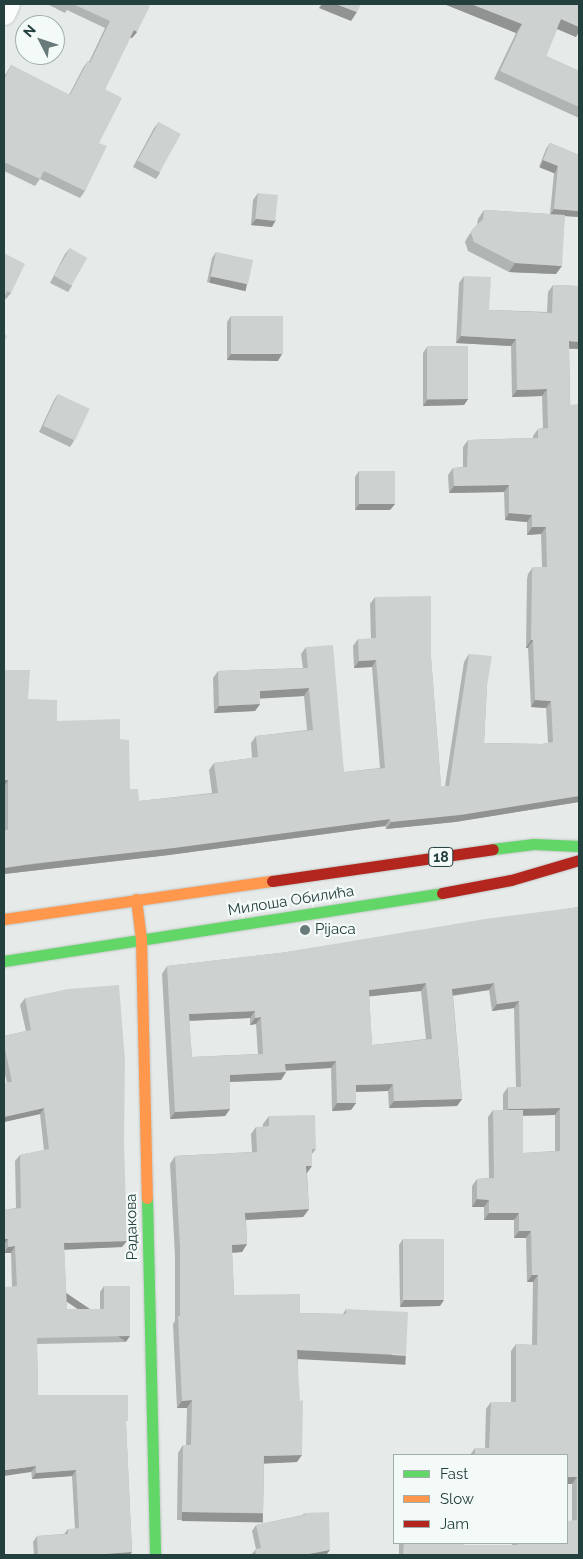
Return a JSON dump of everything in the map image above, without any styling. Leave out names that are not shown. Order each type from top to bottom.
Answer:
[{"type":"main road","name":"Милоша Обилића","points":[[4,919],[510,846],[534,844],[579,846]]},
{"type":"main road","name":"Милоша Обилића","points":[[4,961],[433,895],[511,880],[579,860]]},
{"type":"main road","name":"Радакова","points":[[136,899],[141,939],[155,1555]]},
{"type":"street","points":[[4,13],[8,4]]},
{"type":"building","points":[[73,4],[146,4],[150,6],[137,32],[134,30],[105,89],[122,98],[99,143],[107,146],[85,191],[44,171],[40,179],[4,162],[4,80],[11,65],[70,95],[88,61],[90,63],[110,21]]},
{"type":"building","points":[[336,4],[361,4],[357,12]]},
{"type":"building","points":[[471,4],[579,4],[579,27],[561,19],[546,56],[579,71],[579,107],[500,71],[522,24]]},
{"type":"building","points":[[159,122],[181,134],[160,173],[138,160]]},
{"type":"building","points":[[550,143],[579,155],[579,211],[554,209],[558,166],[543,160]]},
{"type":"building","points":[[258,193],[278,195],[275,221],[255,219]]},
{"type":"building","points":[[484,210],[565,215],[562,266],[515,263],[474,242],[471,233],[483,219]]},
{"type":"building","points":[[70,248],[87,258],[71,286],[54,276]]},
{"type":"building","points":[[216,252],[253,260],[248,284],[211,276]]},
{"type":"building","points":[[4,253],[25,264],[11,293],[7,291],[4,298]]},
{"type":"building","points":[[464,276],[491,277],[489,310],[552,313],[553,285],[579,286],[579,342],[569,341],[570,405],[579,404],[579,796],[460,815],[391,822],[390,819],[174,848],[4,868],[4,830],[8,830],[8,780],[4,780],[4,670],[30,670],[28,699],[57,700],[57,721],[120,719],[120,739],[129,740],[130,789],[138,789],[139,801],[218,793],[214,763],[258,757],[256,736],[313,730],[309,688],[260,691],[260,704],[219,706],[218,671],[308,668],[306,647],[333,645],[344,772],[385,768],[376,660],[359,661],[358,639],[376,638],[375,597],[431,596],[431,657],[441,786],[449,786],[469,654],[492,656],[487,686],[484,743],[542,744],[553,742],[551,701],[535,700],[533,640],[531,640],[532,572],[533,567],[547,567],[546,527],[532,527],[532,515],[509,513],[509,485],[454,486],[453,468],[467,467],[468,440],[538,438],[538,429],[548,428],[547,389],[517,390],[516,339],[461,336]]},
{"type":"building","points":[[231,316],[283,316],[283,354],[231,354]]},
{"type":"building","points":[[427,346],[468,346],[468,399],[427,399]]},
{"type":"building","points":[[58,394],[90,409],[75,441],[43,426]]},
{"type":"building","points":[[359,471],[395,471],[395,504],[359,504]]},
{"type":"building","points":[[579,907],[579,1555],[403,1555],[404,1544],[568,1544],[568,1521],[577,1520],[577,1477],[568,1477],[568,1454],[475,1454],[475,1448],[489,1448],[491,1402],[516,1402],[516,1344],[537,1345],[538,1275],[532,1275],[531,1231],[519,1231],[519,1213],[489,1213],[489,1200],[477,1199],[477,1179],[494,1178],[493,1110],[523,1110],[523,1153],[560,1151],[560,1108],[508,1109],[508,1087],[521,1087],[519,1001],[497,1004],[494,983],[452,989],[462,1099],[394,1101],[393,1084],[356,1085],[356,1103],[337,1103],[336,1061],[285,1064],[286,1072],[230,1075],[230,1109],[175,1112],[167,966],[280,953],[485,919]],"holes":[[[426,983],[432,1039],[372,1045],[369,990]],[[255,1011],[255,1018],[261,1017],[263,1054],[192,1057],[189,1014]]]},
{"type":"building","points":[[119,985],[125,1061],[124,1141],[127,1241],[64,1243],[67,1309],[104,1309],[104,1286],[130,1286],[130,1336],[37,1338],[38,1395],[128,1395],[128,1421],[126,1421],[132,1552],[91,1555],[38,1555],[37,1536],[68,1534],[68,1529],[79,1528],[76,1470],[36,1473],[36,1466],[4,1470],[4,1287],[17,1286],[15,1246],[8,1247],[8,1239],[4,1239],[4,1210],[21,1208],[20,1155],[49,1149],[44,1108],[4,1117],[4,1083],[12,1082],[4,1036],[31,1030],[25,998],[68,989]]},
{"type":"building","points":[[315,1115],[316,1149],[312,1149],[312,1166],[306,1166],[309,1209],[245,1213],[247,1244],[232,1245],[234,1295],[300,1294],[300,1313],[346,1314],[346,1309],[408,1312],[406,1355],[297,1350],[300,1401],[303,1400],[302,1455],[264,1456],[263,1513],[182,1512],[183,1445],[191,1445],[192,1400],[182,1401],[178,1316],[180,1316],[180,1248],[175,1156],[257,1152],[256,1127],[269,1126],[269,1116]]},
{"type":"building","points":[[403,1239],[444,1239],[444,1300],[403,1300]]},
{"type":"building","points":[[329,1512],[330,1550],[303,1555],[256,1555],[255,1549],[261,1548],[256,1525],[305,1515],[304,1513]]},
{"type":"traffic: fast","points":[[493,849],[534,844],[579,846]]},
{"type":"traffic: fast","points":[[4,961],[442,893]]},
{"type":"traffic: fast","points":[[147,1198],[155,1555]]},
{"type":"traffic: slow","points":[[4,919],[272,881]]},
{"type":"traffic: slow","points":[[136,899],[141,939],[147,1198]]},
{"type":"traffic: jam","points":[[272,881],[493,849]]},
{"type":"traffic: jam","points":[[442,893],[511,880],[579,860]]},
{"type":"place","name":"Pijaca","points":[[305,930]]}]
